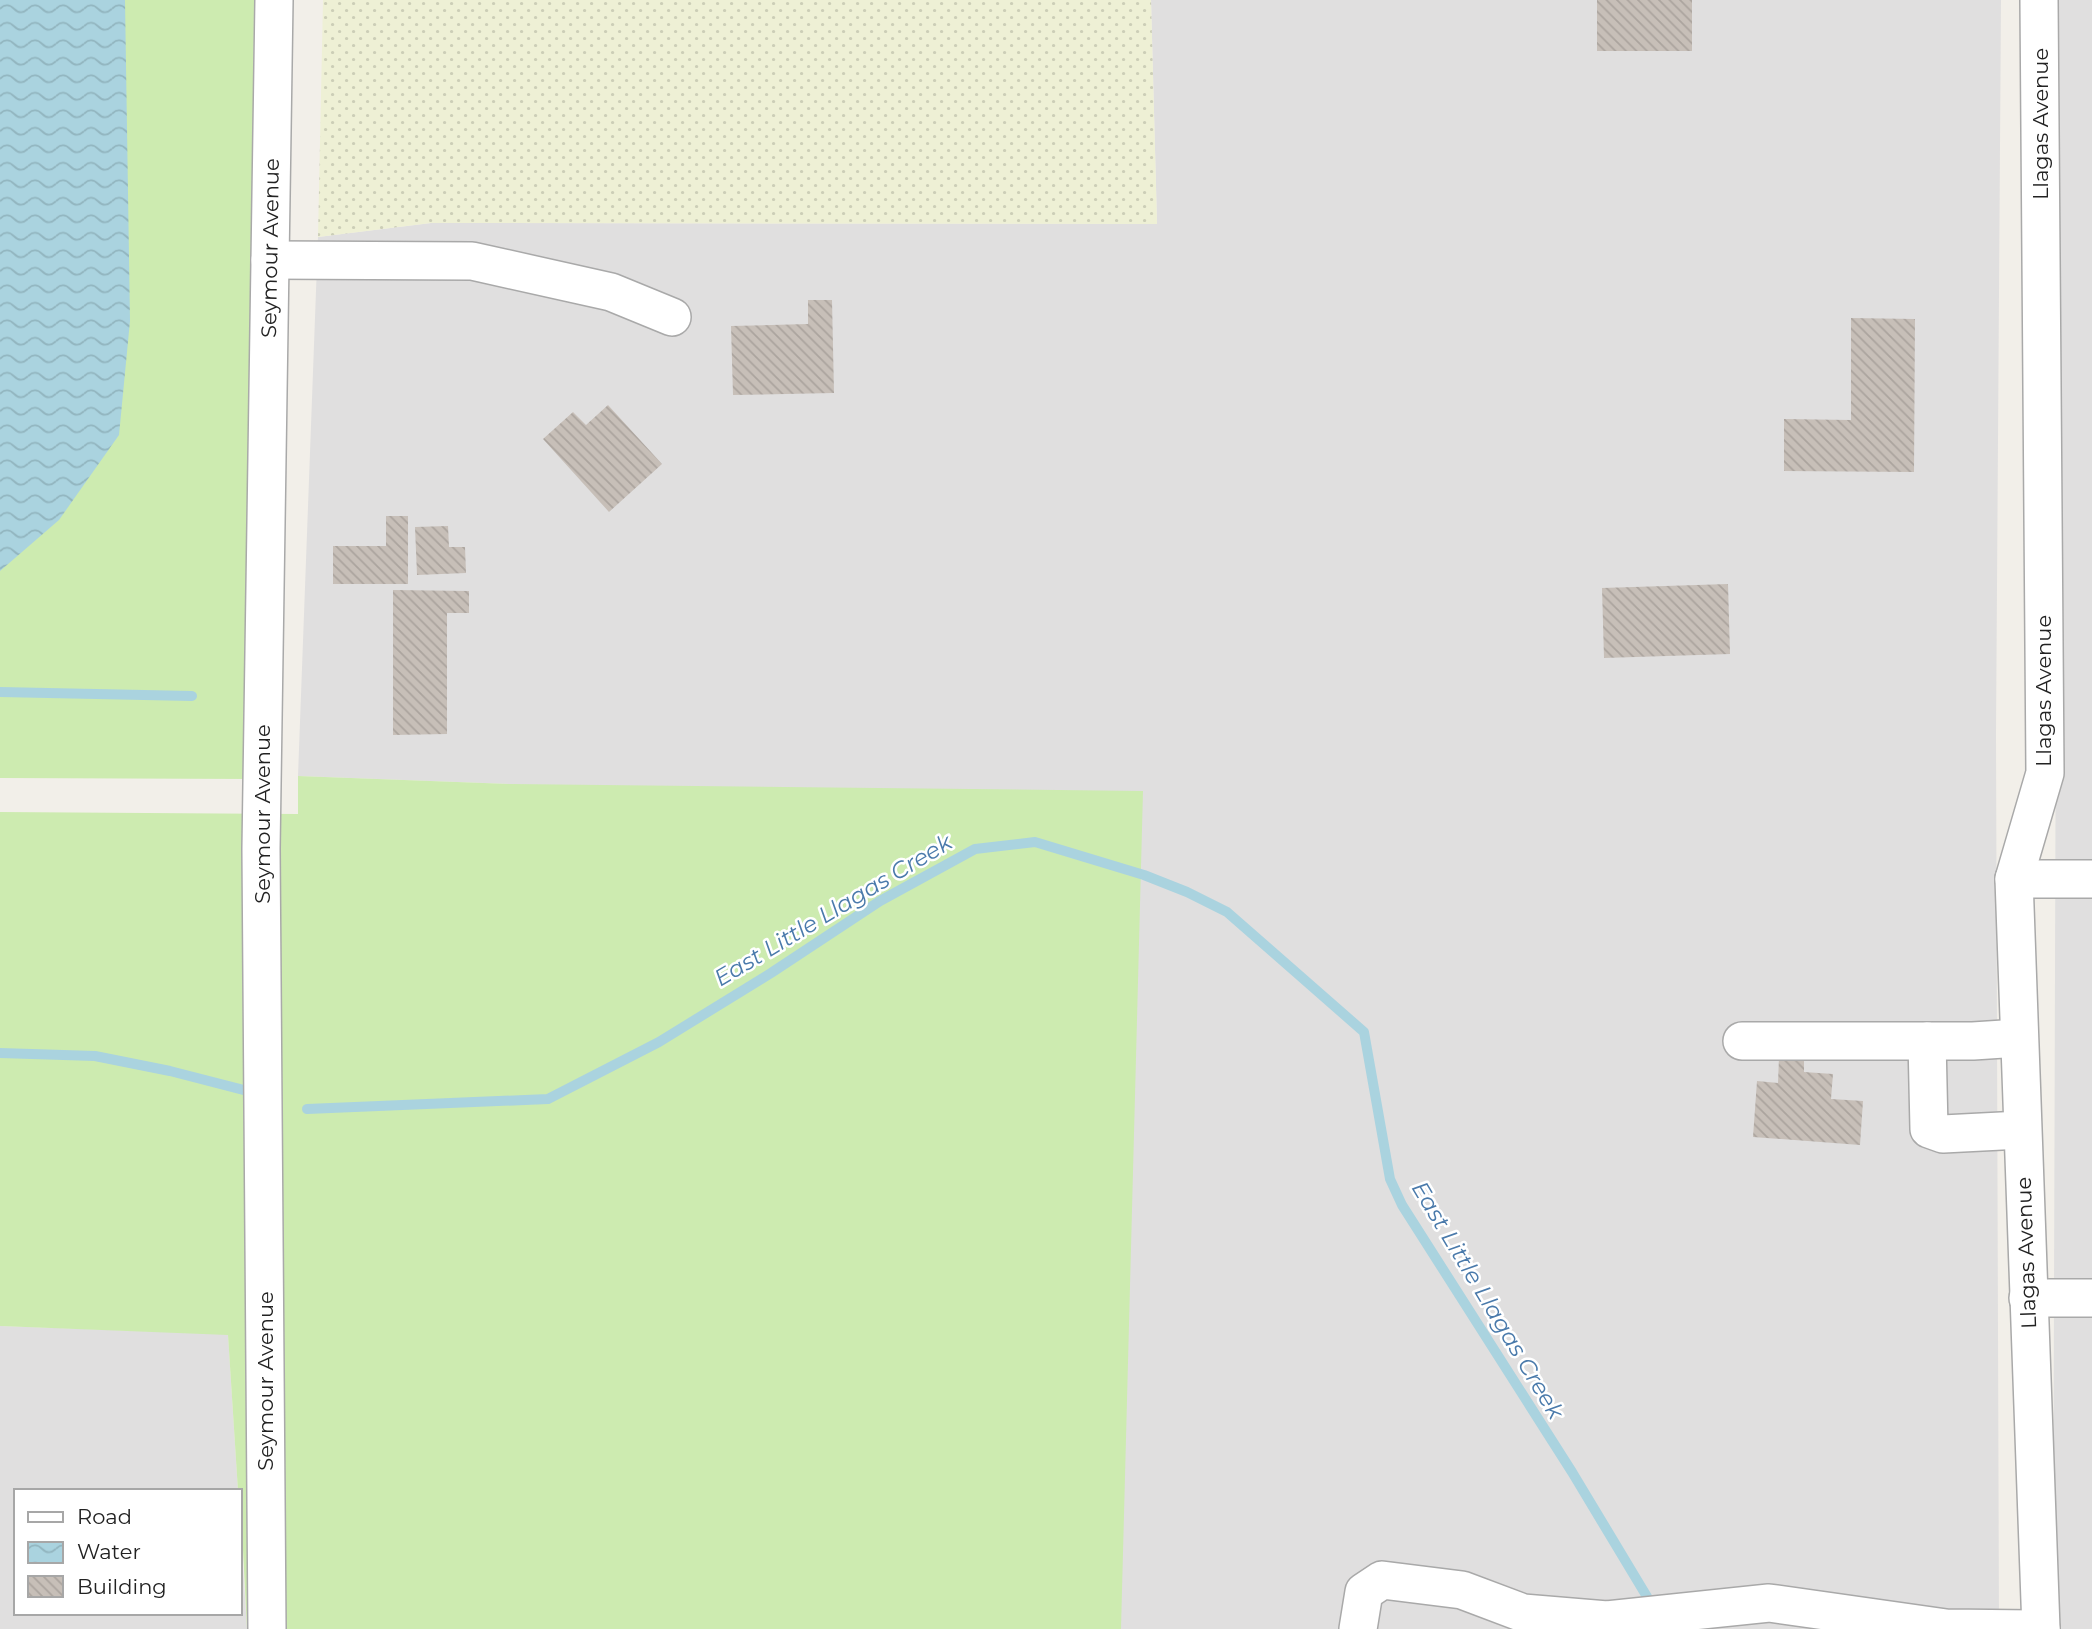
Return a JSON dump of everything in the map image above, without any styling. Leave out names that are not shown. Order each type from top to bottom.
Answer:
[{"type":"street","name":"Seymour Avenue","points":[[267,1629],[261,849],[274,0]]},
{"type":"street","name":"Llagas Avenue","points":[[2039,0],[2045,773],[2014,879],[2041,1629]]},
{"type":"street","points":[[270,260],[472,261],[611,292],[672,317]]},
{"type":"street","points":[[2014,879],[2092,879]]},
{"type":"street","points":[[1742,1041],[1973,1041],[2019,1038]]},
{"type":"street","points":[[1927,1041],[1929,1129],[1943,1134],[2021,1130]]},
{"type":"street","points":[[2028,1298],[2092,1298]]},
{"type":"street","points":[[1358,1629],[1364,1592],[1382,1580],[1462,1590],[1522,1613],[1607,1620],[1769,1603],[1947,1628],[2041,1629]]},
{"type":"shaded area","points":[[1151,0],[2001,0],[1996,734],[1999,1629],[1121,1629],[511,784],[298,776],[318,237],[431,223],[1157,224]]},
{"type":"shaded area","points":[[2058,0],[2092,0],[2092,1629],[2053,1629]]},
{"type":"shaded area","points":[[0,1326],[228,1334],[238,1489],[14,1489],[14,1615],[242,1615],[242,1550],[247,1629],[0,1629]]},
{"type":"green space","points":[[0,0],[254,0],[250,779],[0,778]]},
{"type":"green space","points":[[323,0],[1151,0],[1157,224],[431,223],[318,237]]},
{"type":"green space","points":[[298,776],[511,784],[1143,791],[1121,1629],[247,1629],[242,1489],[238,1489],[228,1335],[0,1326],[0,812],[298,814]]},
{"type":"water","points":[[0,0],[125,0],[130,321],[119,435],[59,520],[0,571]]},
{"type":"building","points":[[1597,0],[1692,0],[1692,51],[1597,51]]},
{"type":"building","points":[[808,300],[832,300],[834,393],[733,395],[731,326],[808,324]]},
{"type":"building","points":[[1851,318],[1915,319],[1914,472],[1784,471],[1784,419],[1851,420]]},
{"type":"building","points":[[608,405],[662,464],[609,512],[543,439],[573,412],[586,425]]},
{"type":"building","points":[[386,516],[408,516],[408,584],[333,584],[333,546],[386,546]]},
{"type":"building","points":[[448,526],[449,547],[465,547],[466,573],[417,575],[415,527]]},
{"type":"building","points":[[1728,584],[1730,654],[1604,658],[1602,588]]},
{"type":"building","points":[[393,590],[469,591],[469,613],[447,613],[447,734],[393,735]]},
{"type":"building","points":[[1779,1057],[1804,1059],[1804,1072],[1833,1074],[1831,1099],[1863,1101],[1860,1145],[1753,1137],[1757,1081],[1778,1083]]},
{"type":"waterway","points":[[0,692],[192,696]]},
{"type":"waterway","name":"East Little Llagas Creek","points":[[307,1109],[548,1099],[659,1042],[880,901],[975,849],[1035,842],[1144,875],[1227,912],[1364,1032],[1390,1179],[1402,1205],[1572,1472],[1655,1610]]},
{"type":"waterway","name":"East Little Llagas Creek","points":[[0,1053],[95,1056],[170,1071],[255,1093]]}]
